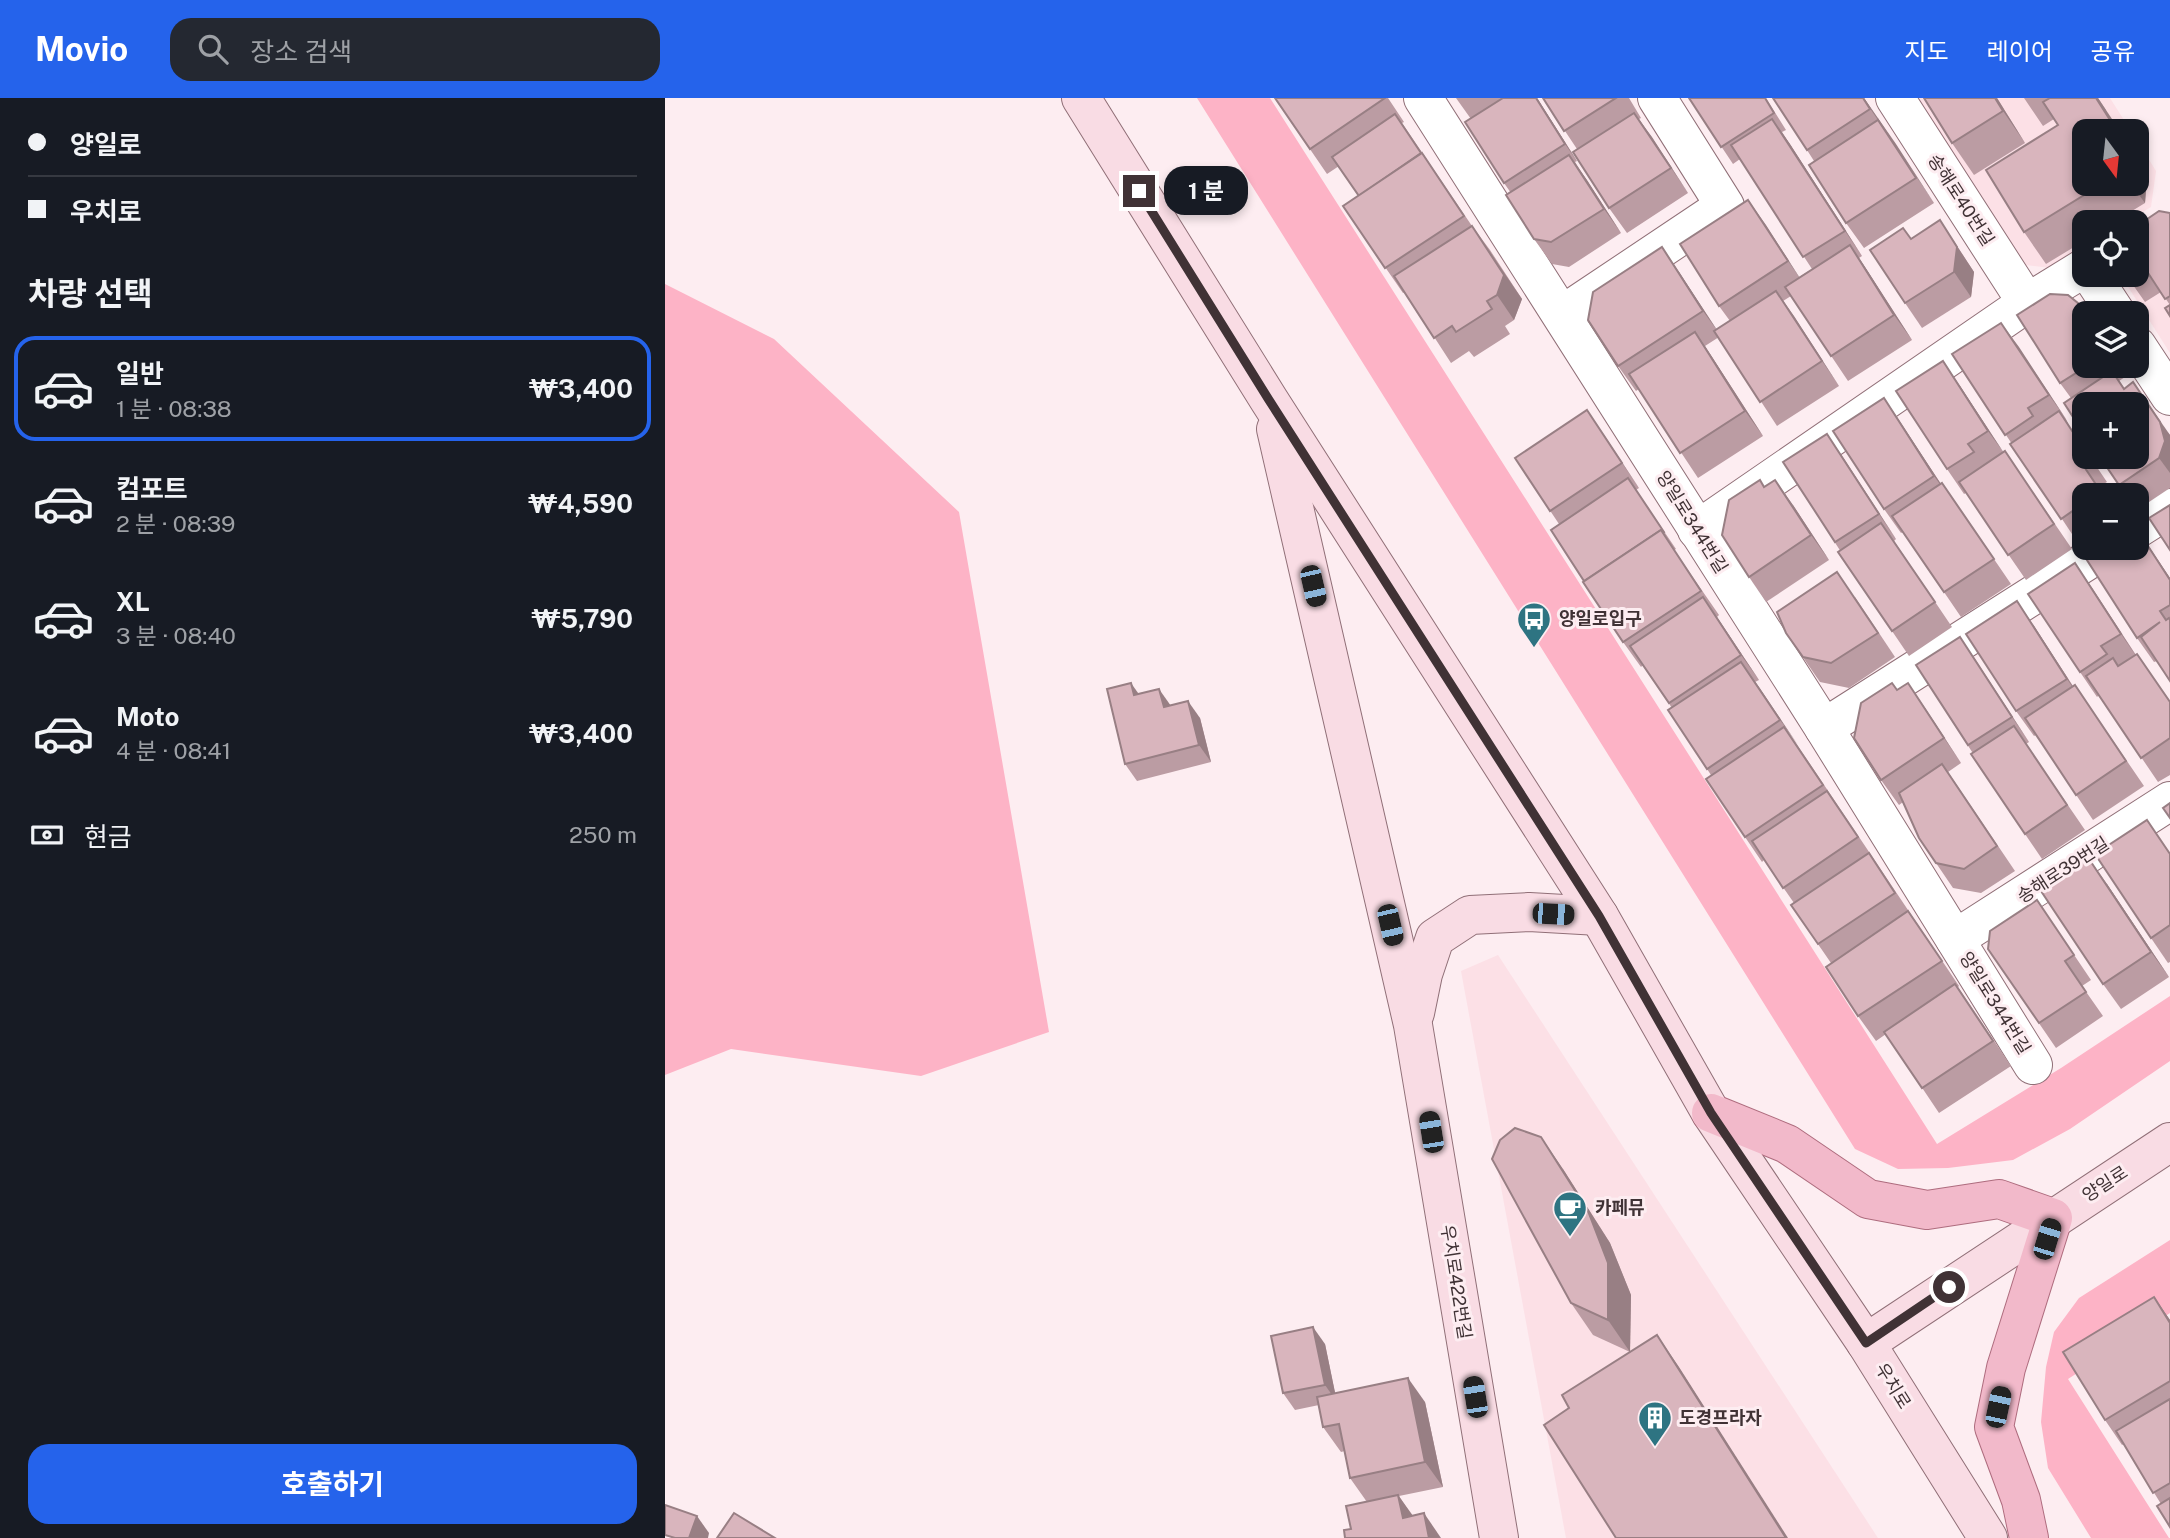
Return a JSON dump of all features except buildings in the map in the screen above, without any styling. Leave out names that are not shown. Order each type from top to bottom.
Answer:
[{"type":"main road","name":"우치로","points":[[1081,98],[1269,400],[1599,916],[1711,1113],[1866,1343],[1989,1538]]},
{"type":"main road","name":"우치로422번길","points":[[1269,400],[1413,1026],[1499,1538]]},
{"type":"main road","points":[[1413,1026],[1423,974],[1434,938],[1470,915],[1529,912],[1599,916]]},
{"type":"main road","points":[[1711,1113],[1787,1144],[1868,1199],[1927,1210],[1999,1199],[2053,1218],[2006,1368],[1994,1427],[2021,1500],[2029,1538]]},
{"type":"main road","name":"양일로","points":[[1866,1343],[2170,1142]]},
{"type":"street","name":"양일로344번길","points":[[1423,98],[1824,728],[2033,1065]]},
{"type":"street","points":[[1562,315],[1725,206],[1657,98]]},
{"type":"street","name":"송해로40번길","points":[[1895,98],[2027,303]]},
{"type":"street","points":[[1697,530],[2027,303],[2072,275]]},
{"type":"street","points":[[2149,364],[2170,397]]},
{"type":"street","points":[[2149,521],[2170,508]]},
{"type":"street","points":[[1824,728],[2088,560]]},
{"type":"street","name":"송해로39번길","points":[[1955,939],[2170,801]]},
{"type":"shaded area","points":[[1197,98],[1270,98],[1937,1144],[2061,1068],[2170,996],[2170,1061],[2070,1129],[2013,1160],[1948,1168],[1898,1169],[1855,1149]]},
{"type":"shaded area","points":[[1918,98],[2110,98],[2123,119],[2072,119],[2072,196],[2149,196],[2149,160],[2156,171],[2151,207],[2146,210],[2072,210],[2072,255],[2051,268],[2025,265]]},
{"type":"shaded area","points":[[2170,236],[2170,353],[2149,320],[2149,301],[2137,301],[2128,287],[2149,287],[2149,261]]},
{"type":"shaded area","points":[[665,284],[774,339],[959,512],[1049,1032],[921,1076],[731,1049],[665,1075]]},
{"type":"shaded area","points":[[1498,955],[1878,1538],[1566,1538],[1461,971]]},
{"type":"shaded area","points":[[2170,1240],[2170,1313],[2068,1379],[2169,1538],[2091,1538],[2048,1468],[2041,1422],[2046,1367],[2054,1332],[2079,1298]]},
{"type":"place","name":"양일로입구","points":[[1534,649]]},
{"type":"place","name":"카페뮤","points":[[1570,1238]]},
{"type":"place","name":"도경프라자","points":[[1655,1448]]},
{"type":"route","points":[[1139,191],[1269,400],[1599,916],[1711,1113],[1866,1343],[1949,1287]]}]
